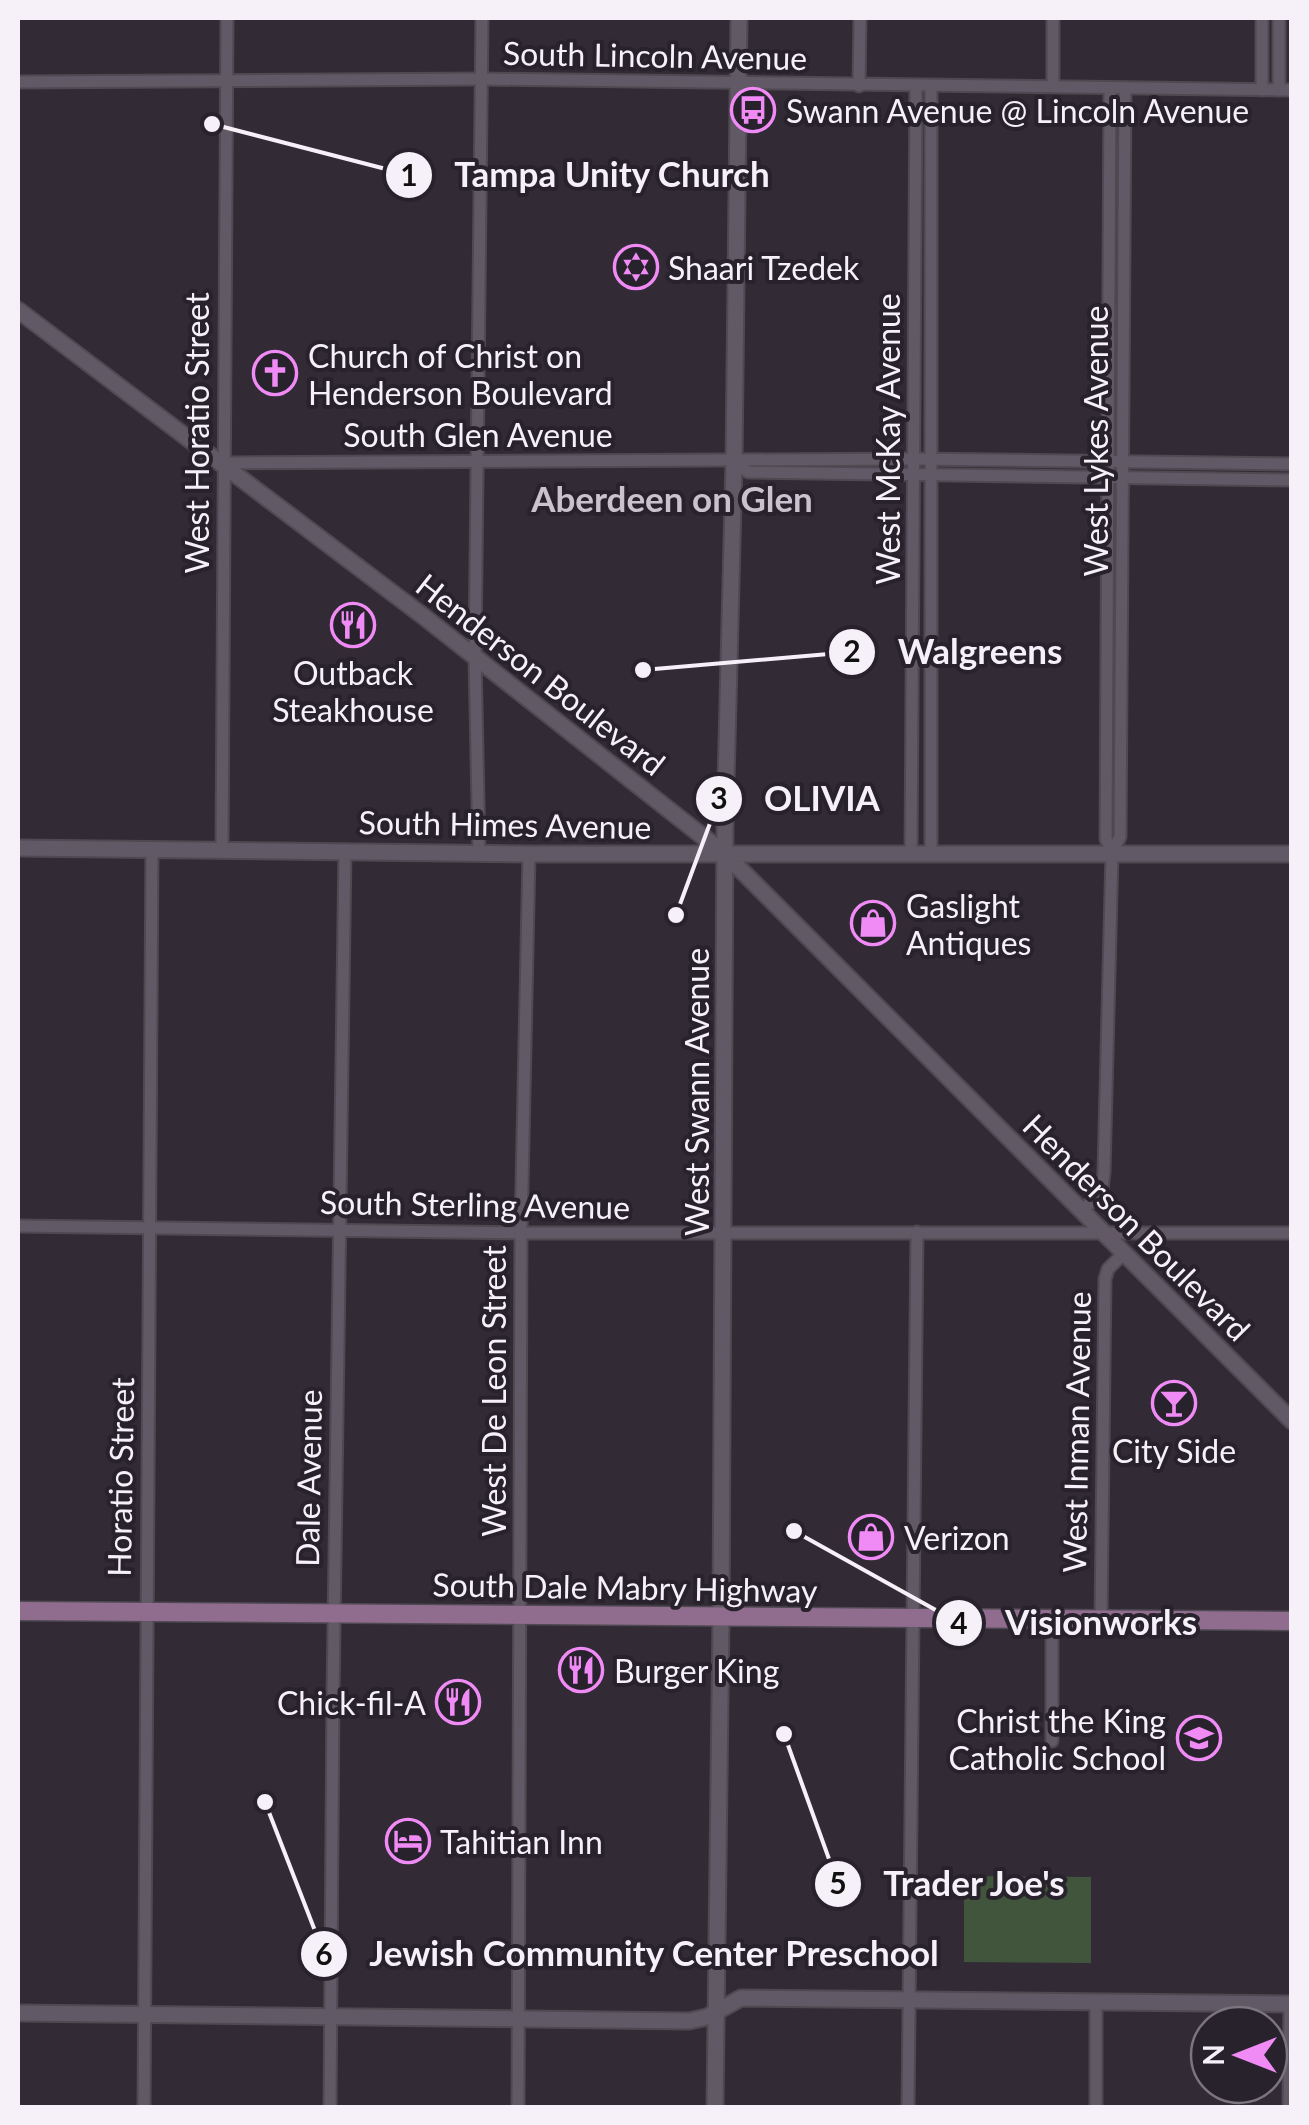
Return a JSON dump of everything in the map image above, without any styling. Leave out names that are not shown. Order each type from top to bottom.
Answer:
[{"type":"main road","name":"South Dale Mabry Highway","points":[[18,1611],[1292,1621]]},
{"type":"street","name":"West Horatio Street","points":[[222,849],[227,18]]},
{"type":"street","points":[[479,852],[475,656],[482,18]]},
{"type":"street","name":"West Swann Avenue","points":[[714,2108],[721,1618],[724,854],[739,18]]},
{"type":"street","points":[[859,86],[860,18]]},
{"type":"street","points":[[1053,18],[1053,86]]},
{"type":"street","points":[[1262,18],[1262,90]]},
{"type":"street","points":[[1279,18],[1285,90]]},
{"type":"street","name":"South Lincoln Avenue","points":[[18,82],[482,79],[1285,90]]},
{"type":"street","name":"West McKay Avenue","points":[[912,853],[916,86]]},
{"type":"street","name":"West McKay Avenue","points":[[931,853],[932,86]]},
{"type":"street","name":"West Lykes Avenue","points":[[1082,1212],[1102,1189],[1106,1119],[1112,852],[1106,839],[1110,88]]},
{"type":"street","name":"West Lykes Avenue","points":[[1112,852],[1120,837],[1126,88]]},
{"type":"street","points":[[916,276],[931,276]]},
{"type":"street","name":"Henderson Boulevard","points":[[18,310],[475,656],[724,854],[1292,1421]]},
{"type":"street","name":"South Glen Avenue","points":[[222,463],[931,459],[1292,464]]},
{"type":"street","name":"South Glen Avenue","points":[[734,462],[748,472],[1292,480]]},
{"type":"street","name":"South Himes Avenue","points":[[18,848],[529,854],[1292,854]]},
{"type":"street","name":"Horatio Street","points":[[144,2108],[152,848]]},
{"type":"street","name":"Dale Avenue","points":[[330,2108],[345,850]]},
{"type":"street","name":"West De Leon Street","points":[[518,2108],[521,1233],[529,854]]},
{"type":"street","name":"South Sterling Avenue","points":[[18,1226],[521,1233],[1292,1232]]},
{"type":"street","points":[[908,2108],[910,1619],[917,1232]]},
{"type":"street","name":"West Inman Avenue","points":[[1101,1620],[1106,1273],[1124,1254]]},
{"type":"street","name":"West Inman Avenue","points":[[1052,1619],[1052,1741]]},
{"type":"street","points":[[18,2013],[689,2020],[715,2013],[741,1998],[1290,2004],[1288,2108]]},
{"type":"street","points":[[1096,2002],[1096,2108]]},
{"type":"green space","points":[[964,1876],[1091,1877],[1091,1963],[964,1962]]},
{"type":"place","name":"Swann Avenue @ Lincoln Avenue","points":[[753,110]]},
{"type":"place","name":"Tampa Unity Church","points":[[212,124]]},
{"type":"place","name":"Shaari Tzedek","points":[[636,267]]},
{"type":"place","name":"Church of Christ on Henderson Boulevard","points":[[275,373]]},
{"type":"place","name":"Outback Steakhouse","points":[[353,625]]},
{"type":"place","name":"Walgreens","points":[[643,670]]},
{"type":"place","name":"OLIVIA","points":[[676,915]]},
{"type":"place","name":"Gaslight Antiques","points":[[873,923]]},
{"type":"place","name":"City Side","points":[[1174,1403]]},
{"type":"place","name":"Visionworks","points":[[794,1531]]},
{"type":"place","name":"Verizon","points":[[871,1537]]},
{"type":"place","name":"Burger King","points":[[581,1670]]},
{"type":"place","name":"Chick-fil-A","points":[[458,1702]]},
{"type":"place","name":"Trader Joe's","points":[[784,1734]]},
{"type":"place","name":"Christ the King Catholic School","points":[[1199,1738]]},
{"type":"place","name":"Jewish Community Center Preschool","points":[[265,1802]]},
{"type":"place","name":"Tahitian Inn","points":[[408,1841]]},
{"type":"district","name":"Aberdeen on Glen","points":[[672,498]]}]
